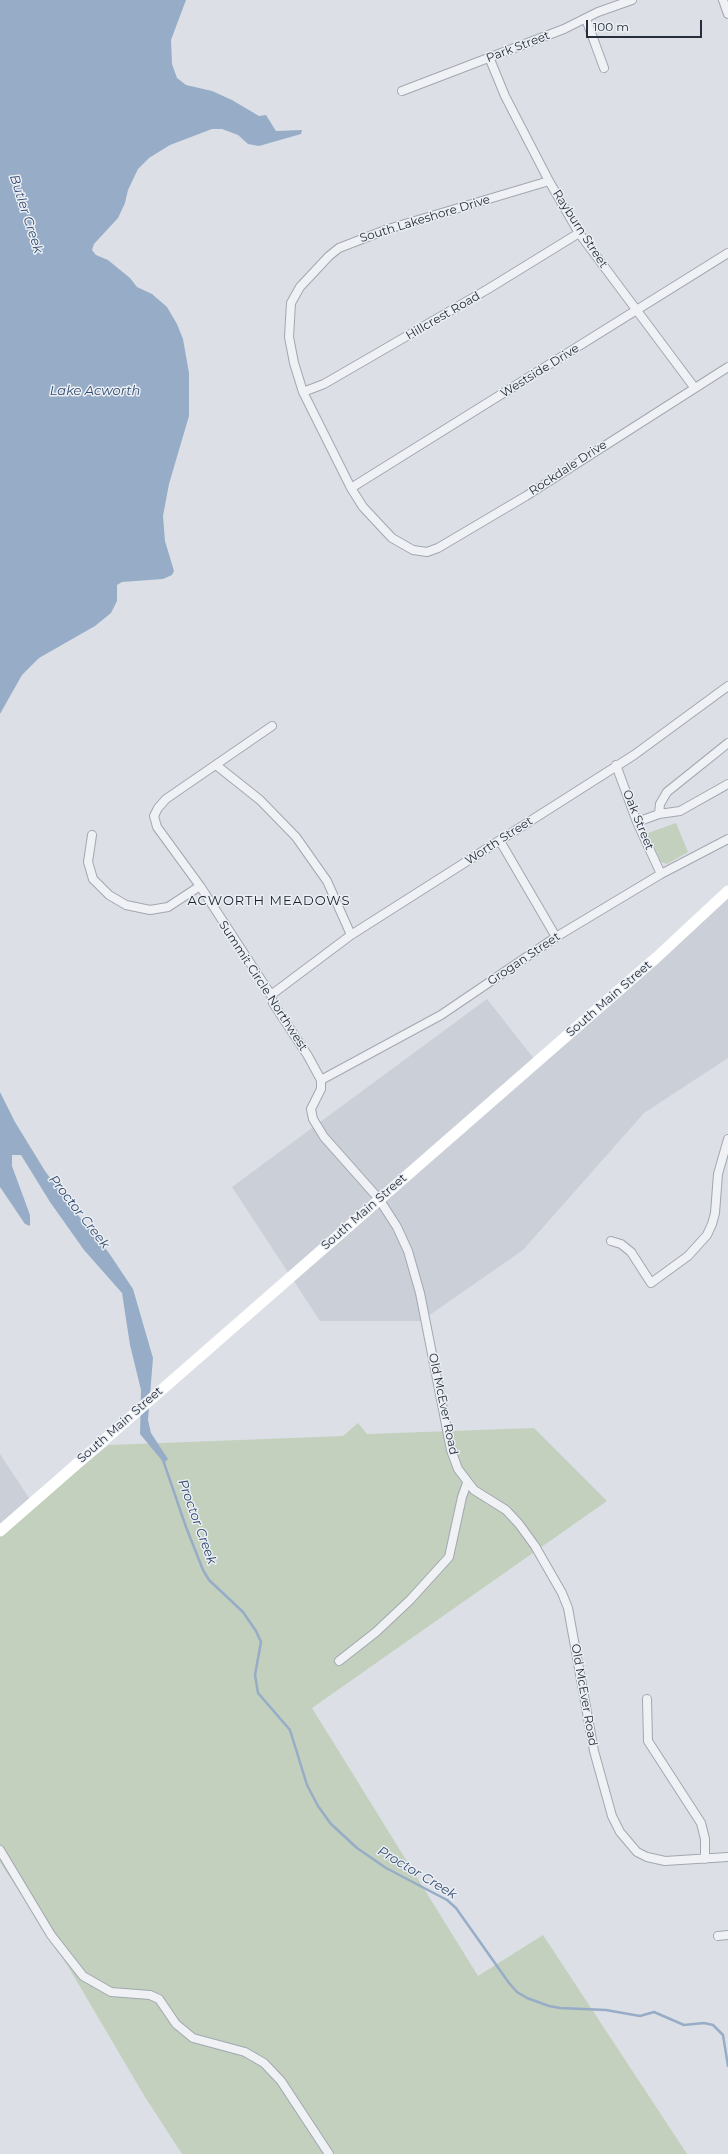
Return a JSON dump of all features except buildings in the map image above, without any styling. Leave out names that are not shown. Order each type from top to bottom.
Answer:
[{"type":"main road","name":"South Main Street","points":[[0,1531],[657,956],[728,891]]},
{"type":"street","name":"Park Street","points":[[402,91],[564,29],[632,0]]},
{"type":"street","points":[[723,0],[728,14]]},
{"type":"street","points":[[586,19],[604,68]]},
{"type":"street","name":"Rayburn Street","points":[[489,57],[505,96],[549,181],[579,233],[694,387]]},
{"type":"street","name":"South Lakeshore Drive","points":[[403,545],[387,533],[363,507],[351,488],[303,392],[294,363],[289,337],[291,303],[300,287],[329,256],[339,248],[388,228],[549,181]]},
{"type":"street","name":"Hillcrest Road","points":[[303,392],[331,380],[488,289],[579,233]]},
{"type":"street","name":"Westside Drive","points":[[351,488],[728,253]]},
{"type":"street","name":"Rockdale Drive","points":[[403,545],[413,550],[427,552],[450,542],[526,496],[728,366]]},
{"type":"street","name":"Worth Street","points":[[271,995],[351,935],[500,841],[616,765],[634,755],[728,686]]},
{"type":"street","name":"Summit Circle Northwest","points":[[272,726],[166,799],[158,808],[154,816],[157,827],[200,886],[271,995],[273,1003],[308,1056],[321,1080]]},
{"type":"street","points":[[659,814],[660,804],[667,792],[728,743]]},
{"type":"street","points":[[216,765],[260,800],[296,837],[327,881],[351,935]]},
{"type":"street","name":"Oak Street","points":[[616,765],[637,822],[661,874]]},
{"type":"street","points":[[637,822],[659,814],[680,811],[728,784]]},
{"type":"street","points":[[92,835],[88,862],[93,879],[109,895],[126,905],[150,910],[168,907],[200,886]]},
{"type":"street","name":"Grogan Street","points":[[321,1080],[441,1015],[556,937],[661,874],[728,839]]},
{"type":"street","points":[[500,841],[556,937]]},
{"type":"street","name":"Old McEver Road","points":[[321,1080],[321,1089],[312,1107],[313,1119],[324,1137],[379,1200],[397,1227],[408,1251],[420,1293],[451,1450],[458,1469],[467,1483],[474,1490],[506,1510],[520,1524],[535,1546],[562,1593],[568,1608],[594,1751],[612,1816],[620,1832],[637,1852],[647,1857],[665,1861],[728,1857]]},
{"type":"street","points":[[611,1241],[621,1244],[631,1252],[651,1283],[688,1256],[707,1235],[712,1224],[715,1213],[718,1174],[728,1139]]},
{"type":"street","points":[[339,1660],[376,1632],[410,1600],[449,1556],[462,1497],[467,1483]]},
{"type":"street","points":[[647,1699],[648,1741],[701,1822],[705,1838],[705,1858]]},
{"type":"street","points":[[0,1850],[51,1935],[83,1976],[111,1992],[150,1995],[159,1999],[176,2024],[193,2038],[245,2052],[264,2063],[282,2081],[329,2154]]},
{"type":"street","points":[[718,1936],[728,1935]]},
{"type":"shaded area","points":[[728,885],[728,1058],[644,1113],[523,1250],[421,1321],[320,1321],[232,1187],[487,999],[535,1060]]},
{"type":"shaded area","points":[[0,1454],[33,1504],[0,1530]]},
{"type":"green space","points":[[676,823],[688,852],[667,864],[661,862],[648,833]]},
{"type":"green space","points":[[358,1423],[367,1434],[534,1428],[607,1501],[312,1708],[478,1976],[543,1935],[687,2154],[182,2154],[145,2097],[69,1968],[0,1862],[0,1530],[109,1445],[343,1436]]},
{"type":"water","name":"Lake Acworth","points":[[0,0],[186,0],[171,40],[172,64],[177,78],[186,85],[212,91],[232,100],[259,116],[266,115],[276,131],[302,130],[301,134],[259,146],[248,144],[238,135],[222,129],[212,129],[170,145],[149,158],[138,169],[128,190],[125,203],[118,218],[94,244],[92,250],[96,255],[108,260],[130,278],[137,287],[152,294],[167,307],[177,324],[183,339],[189,373],[189,416],[169,484],[163,516],[165,541],[174,571],[172,575],[163,579],[122,582],[117,585],[117,601],[111,613],[95,626],[39,658],[22,675],[0,714]]},
{"type":"water","points":[[0,1092],[15,1122],[45,1171],[73,1209],[109,1253],[133,1289],[153,1358],[148,1420],[151,1433],[168,1459],[164,1463],[140,1434],[141,1390],[130,1345],[122,1293],[84,1250],[50,1202],[21,1155],[12,1155],[12,1166],[30,1215],[30,1226],[25,1224],[0,1187]]},
{"type":"waterway","name":"Proctor Creek","points":[[163,1460],[186,1527],[203,1570],[209,1580],[243,1612],[256,1631],[261,1642],[255,1675],[258,1693],[290,1730],[307,1785],[318,1806],[331,1824],[357,1848],[386,1868],[447,1900],[456,1908],[517,1992],[527,1998],[549,2006],[560,2008],[606,2010],[640,2016],[654,2012],[684,2025],[704,2023],[713,2025],[723,2035],[728,2066]]},
{"type":"district","name":"ACWORTH MEADOWS","points":[[269,901]]},
{"type":"water label","name":"Butler Creek","points":[[26,214]]}]
